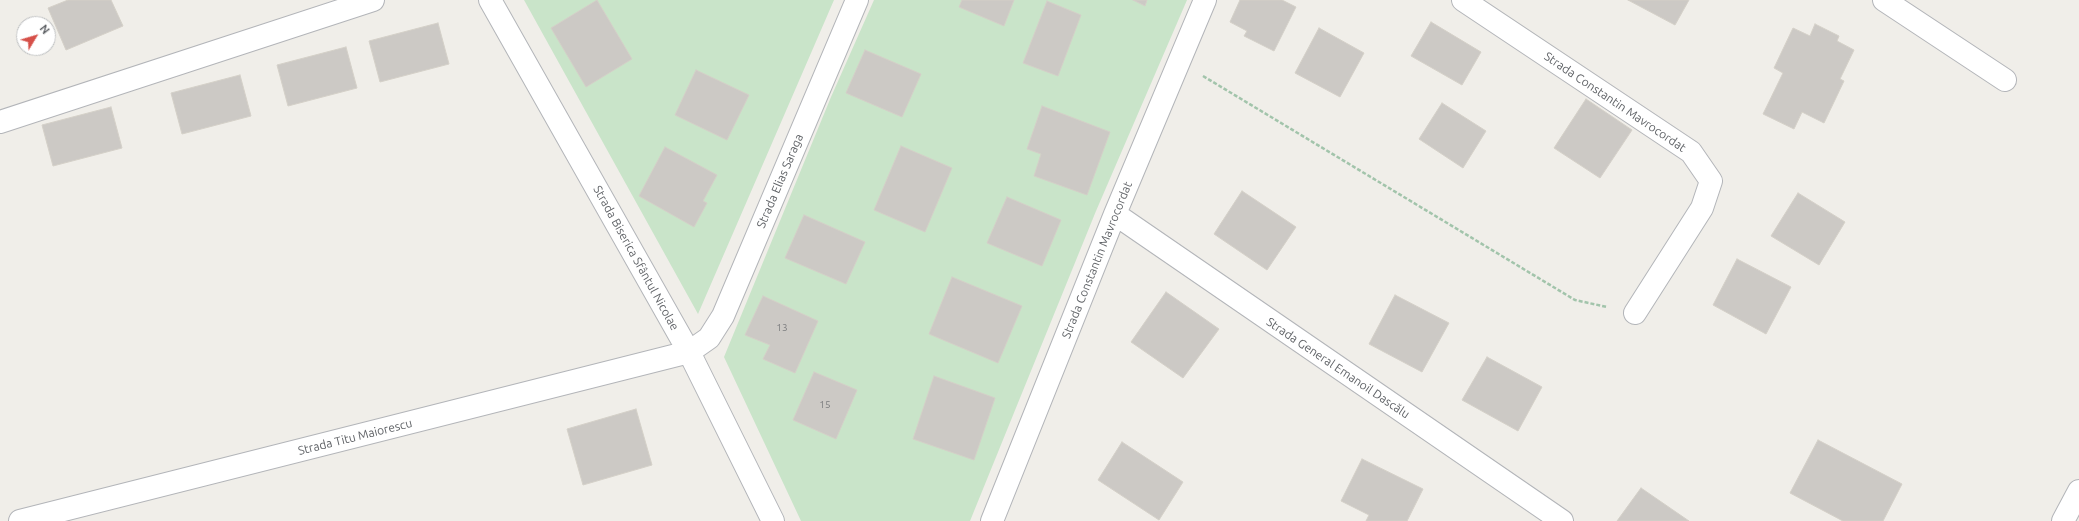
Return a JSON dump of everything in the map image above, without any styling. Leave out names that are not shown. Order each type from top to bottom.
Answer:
[{"type":"street","points":[[0,122],[373,0]]},
{"type":"street","name":"Strada Biserica Sfântul Nicolae","points":[[490,0],[689,352],[774,521]]},
{"type":"street","name":"Strada Elias Saraga","points":[[689,352],[709,338],[723,316],[857,0]]},
{"type":"street","name":"Strada Constantin Mavrocordat","points":[[992,521],[1115,214],[1205,0]]},
{"type":"street","name":"Strada Constantin Mavrocordat","points":[[1462,0],[1691,152],[1711,181],[1702,208],[1635,313]]},
{"type":"street","points":[[1884,0],[2005,80]]},
{"type":"street","name":"Strada General Emanoil Dascălu","points":[[1115,214],[1562,521]]},
{"type":"street","name":"Strada Titu Maiorescu","points":[[20,521],[689,352]]},
{"type":"street","points":[[2063,521],[2079,491]]},
{"type":"path","points":[[1179,62],[1575,300],[1635,313]]},
{"type":"green space","points":[[524,0],[834,0],[698,314],[606,148]]},
{"type":"green space","points":[[874,0],[1187,0],[1096,211],[970,521],[801,521],[724,357],[831,97]]},
{"type":"building","points":[[68,0],[111,0],[123,26],[66,50],[56,27],[56,16],[51,16],[48,8]]},
{"type":"building","points":[[597,0],[632,59],[586,87],[551,28]]},
{"type":"building","points":[[962,0],[1014,0],[1004,26],[959,7]]},
{"type":"building","points":[[1133,0],[1147,0],[1145,6]]},
{"type":"building","points":[[1240,0],[1282,0],[1296,7],[1274,51],[1244,36],[1247,31],[1230,22]]},
{"type":"building","points":[[1628,0],[1689,0],[1675,25]]},
{"type":"building","points":[[1047,1],[1081,15],[1058,76],[1023,63]]},
{"type":"building","points":[[1431,22],[1481,52],[1462,85],[1411,56]]},
{"type":"building","points":[[438,23],[449,64],[380,82],[369,41]]},
{"type":"building","points":[[1815,24],[1839,36],[1837,41],[1854,50],[1840,79],[1844,81],[1824,123],[1802,112],[1794,129],[1763,114],[1783,73],[1774,68],[1793,28],[1810,36]]},
{"type":"building","points":[[1319,28],[1364,53],[1340,97],[1295,73]]},
{"type":"building","points":[[346,47],[357,88],[288,106],[277,65]]},
{"type":"building","points":[[865,50],[921,74],[902,117],[846,93]]},
{"type":"building","points":[[696,70],[749,95],[727,140],[675,115]]},
{"type":"building","points":[[240,75],[251,116],[182,134],[171,93]]},
{"type":"building","points":[[1586,99],[1632,130],[1600,178],[1554,148]]},
{"type":"building","points":[[1442,103],[1486,131],[1463,168],[1419,139]]},
{"type":"building","points":[[1042,106],[1110,132],[1087,195],[1034,176],[1041,154],[1027,149]]},
{"type":"building","points":[[111,107],[122,148],[53,166],[42,125]]},
{"type":"building","points":[[901,146],[952,168],[925,232],[874,210]]},
{"type":"building","points":[[665,147],[717,175],[703,201],[707,203],[694,227],[639,196]]},
{"type":"building","points":[[1242,191],[1296,227],[1267,270],[1214,234]]},
{"type":"building","points":[[1798,193],[1845,222],[1819,265],[1771,236]]},
{"type":"building","points":[[1007,197],[1061,220],[1042,266],[987,243]]},
{"type":"building","points":[[804,215],[865,242],[846,284],[785,258]]},
{"type":"building","points":[[1737,259],[1791,287],[1766,334],[1713,305]]},
{"type":"building","points":[[952,277],[1022,306],[998,363],[929,334]]},
{"type":"building","points":[[1166,292],[1219,329],[1183,378],[1131,342]]},
{"type":"building","points":[[1395,295],[1449,323],[1422,372],[1369,344]]},
{"type":"building","points":[[763,296],[818,321],[795,373],[763,359],[770,345],[745,335]]},
{"type":"building","points":[[1487,357],[1542,387],[1518,431],[1462,400]]},
{"type":"building","points":[[814,372],[857,390],[836,439],[793,420]]},
{"type":"building","points":[[934,376],[995,398],[974,460],[913,439]]},
{"type":"building","points":[[636,409],[652,465],[583,485],[567,429]]},
{"type":"building","points":[[1818,440],[1902,484],[1883,521],[1843,521],[1790,493]]},
{"type":"building","points":[[1122,442],[1183,482],[1159,520],[1098,480]]},
{"type":"building","points":[[1362,459],[1423,489],[1407,521],[1366,521],[1369,515],[1341,501]]},
{"type":"building","points":[[1641,488],[1689,521],[1617,521]]}]
